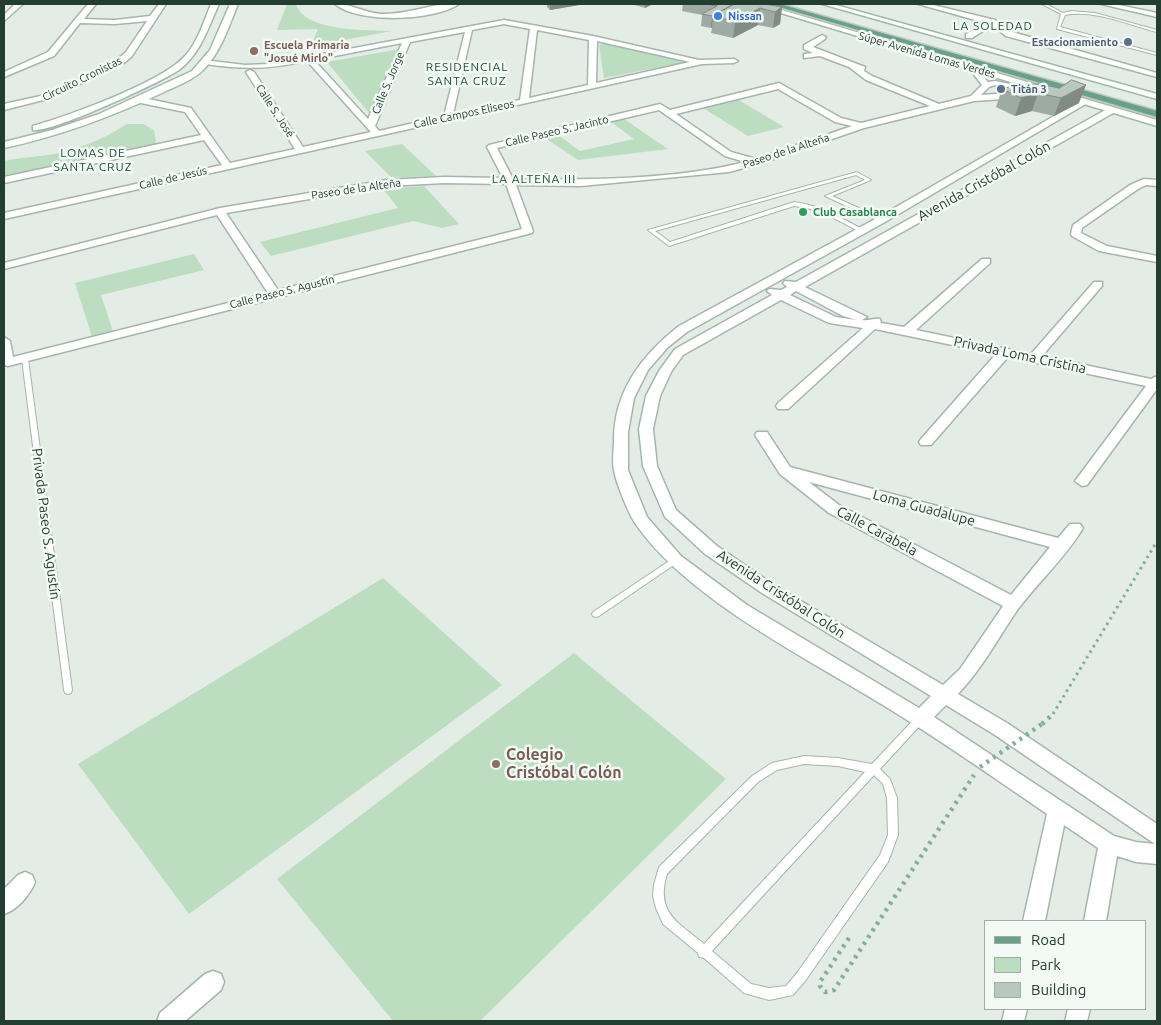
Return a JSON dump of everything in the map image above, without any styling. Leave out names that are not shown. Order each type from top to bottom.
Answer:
[{"type":"main road","name":"Súper Avenida Lomas Verdes","points":[[802,4],[1157,104]]},
{"type":"main road","name":"Súper Avenida Lomas Verdes","points":[[767,5],[1157,114]]},
{"type":"street","points":[[4,19],[19,4]]},
{"type":"street","points":[[4,75],[50,54],[92,4]]},
{"type":"street","name":"Circuito Cronistas","points":[[4,107],[38,100],[121,61],[129,54],[162,4]]},
{"type":"street","points":[[22,131],[80,114],[162,76],[178,66],[195,48],[215,4]]},
{"type":"street","points":[[4,145],[69,130],[180,80],[204,65],[218,42],[234,4]]},
{"type":"street","points":[[339,4],[346,9],[366,14],[387,15],[427,11],[456,4]]},
{"type":"street","name":"Súper Avenida Lomas Verdes","points":[[754,4],[767,5],[1066,96],[1081,104],[1107,112]]},
{"type":"street","name":"Súper Avenida Lomas Verdes","points":[[825,4],[1157,97]]},
{"type":"street","points":[[922,4],[992,22]]},
{"type":"street","points":[[1105,4],[1157,15]]},
{"type":"street","points":[[970,9],[1009,34],[1157,75]]},
{"type":"street","points":[[79,21],[115,22],[153,18]]},
{"type":"street","points":[[969,36],[992,22]]},
{"type":"street","name":"Calle Campos Eliseos","points":[[204,65],[250,72],[512,23],[593,38],[702,62]]},
{"type":"street","points":[[524,101],[534,27]]},
{"type":"street","points":[[448,117],[469,30]]},
{"type":"street","points":[[822,37],[807,47],[853,67],[869,78],[883,82],[939,107]]},
{"type":"street","points":[[592,86],[593,38]]},
{"type":"street","name":"Calle S. Jorge","points":[[373,129],[406,42]]},
{"type":"street","points":[[807,56],[821,54]]},
{"type":"street","points":[[311,61],[373,129]]},
{"type":"street","name":"Calle Campos Eliseos","points":[[204,65],[257,67],[311,61]]},
{"type":"street","name":"Calle Campos Eliseos","points":[[227,166],[300,150],[373,129],[448,117],[702,62],[734,61]]},
{"type":"street","points":[[973,68],[986,85]]},
{"type":"street","name":"Calle S. José","points":[[250,72],[300,150]]},
{"type":"street","points":[[974,98],[986,85],[995,83],[1012,87],[1016,92],[1012,96]]},
{"type":"street","points":[[669,113],[779,86],[838,120],[861,126]]},
{"type":"street","name":"Paseo de la Alteña","points":[[4,266],[220,211],[387,183],[444,180],[581,183],[671,176],[679,182],[700,178],[697,172],[729,169],[756,162],[861,126],[974,98],[1066,96]]},
{"type":"street","name":"Calle de Jesús","points":[[4,216],[227,166],[188,110],[139,100]]},
{"type":"street","name":"Avenida Cristóbal Colón","points":[[1081,104],[862,231],[760,284],[683,329],[664,344],[642,369],[627,398],[621,432],[620,470],[640,519],[675,560],[742,610],[921,718],[1058,808],[1109,844],[1136,852],[1157,854]]},
{"type":"street","name":"Calle Paseo S. Jacinto","points":[[510,182],[492,147],[660,107],[669,113]]},
{"type":"street","points":[[1107,112],[1157,123]]},
{"type":"street","name":"Avenida Cristóbal Colón","points":[[1107,112],[679,352],[665,371],[653,396],[646,429],[650,466],[670,513],[711,550],[768,589],[1001,729],[1157,835]]},
{"type":"street","points":[[669,113],[728,154],[756,162]]},
{"type":"street","points":[[838,120],[841,132]]},
{"type":"street","points":[[4,180],[205,137]]},
{"type":"street","points":[[728,154],[729,169]]},
{"type":"street","name":"Calle Paseo S. Agustín","points":[[4,341],[8,362],[528,231],[510,182]]},
{"type":"street","points":[[1157,183],[1144,182],[1134,187],[1077,227],[1076,234],[1084,242],[1157,259]]},
{"type":"street","points":[[220,211],[274,294]]},
{"type":"street","points":[[907,331],[986,261]]},
{"type":"street","name":"Privada Loma Cristina","points":[[775,276],[846,313],[878,325]]},
{"type":"street","name":"Privada Loma Cristina","points":[[760,284],[833,320],[878,325],[1156,382]]},
{"type":"street","points":[[1034,358],[1098,284]]},
{"type":"street","points":[[783,406],[878,325]]},
{"type":"street","points":[[926,442],[1004,352]]},
{"type":"street","points":[[1082,482],[1156,382]]},
{"type":"street","name":"Calle Carabela","points":[[762,435],[785,471],[834,509],[1013,604]]},
{"type":"street","name":"Loma Guadalupe","points":[[785,471],[1063,545]]},
{"type":"street","points":[[921,718],[966,674],[1013,604],[1075,528]]},
{"type":"street","points":[[1034,920],[1058,808]]},
{"type":"street","points":[[1095,920],[1109,844]]},
{"type":"street","points":[[4,904],[25,882]]},
{"type":"street","points":[[168,1021],[213,982]]},
{"type":"lane","points":[[1044,4],[1062,14],[1069,12],[1084,13],[1157,32]]},
{"type":"lane","points":[[1062,14],[1058,28],[1157,54]]},
{"type":"lane","points":[[862,231],[802,204],[794,204],[669,244],[652,230],[857,173],[869,180],[828,196],[881,220]]},
{"type":"lane","name":"Privada Paseo S. Agustín","points":[[25,358],[68,690]]},
{"type":"lane","points":[[596,614],[675,560]]},
{"type":"lane","points":[[703,953],[921,718]]},
{"type":"lane","points":[[804,760],[838,762],[874,769],[887,782],[892,798],[894,835],[884,858],[840,921],[789,991],[769,994],[748,989],[703,953],[667,920],[659,906],[658,888],[663,872],[755,779],[775,766],[804,760]]},
{"type":"path","points":[[840,921],[854,930],[820,982],[820,986],[825,992],[834,990],[980,767],[1051,718],[1156,543]]},
{"type":"green space","points":[[287,4],[296,4],[301,13],[311,20],[324,25],[338,28],[392,31],[311,46],[318,29],[277,30]]},
{"type":"green space","points":[[607,43],[676,58],[681,60],[681,63],[604,78],[599,45]]},
{"type":"green space","points":[[400,49],[369,113],[327,62]]},
{"type":"green space","points":[[737,99],[784,127],[748,136],[703,108]]},
{"type":"green space","points":[[624,119],[668,149],[578,160],[545,138],[558,135],[580,151],[634,139],[611,122]]},
{"type":"green space","points":[[127,124],[143,124],[154,130],[156,142],[153,147],[4,177],[4,161],[54,154],[74,149],[101,139]]},
{"type":"green space","points":[[402,144],[436,176],[392,178],[365,151]]},
{"type":"green space","points":[[424,186],[459,224],[442,228],[413,221],[271,256],[260,242],[398,208],[383,189]]},
{"type":"green space","points":[[194,254],[204,270],[101,295],[113,331],[92,337],[75,283]]},
{"type":"green space","points":[[383,578],[502,685],[189,914],[78,764]]},
{"type":"green space","points":[[574,653],[726,779],[480,1021],[393,1021],[277,879]]},
{"type":"building","points":[[706,4],[734,4],[712,16],[702,14],[717,6]]},
{"type":"building","points":[[734,4],[765,4],[782,7],[775,12],[760,8],[735,22],[713,16]]},
{"type":"building","points":[[1072,80],[1086,85],[1061,98],[1038,93],[1021,98],[1002,89],[1016,85],[1039,84],[1059,88]]},
{"type":"place","name":"Nissan","points":[[718,16]]},
{"type":"place","name":"Estacionamiento","points":[[1128,42]]},
{"type":"place","name":"Escuela Primaria \"Josué Mirlo\"","points":[[254,51]]},
{"type":"place","name":"Titán 3","points":[[1001,89]]},
{"type":"place","name":"Club Casablanca","points":[[803,212]]},
{"type":"place","name":"Colegio Cristóbal Colón","points":[[496,764]]},
{"type":"district","name":"LA SOLEDAD","points":[[993,26]]},
{"type":"district","name":"RESIDENCIAL SANTA CRUZ","points":[[467,74]]},
{"type":"district","name":"LOMAS DE SANTA CRUZ","points":[[93,160]]},
{"type":"district","name":"LA ALTEÑA III","points":[[534,179]]}]
